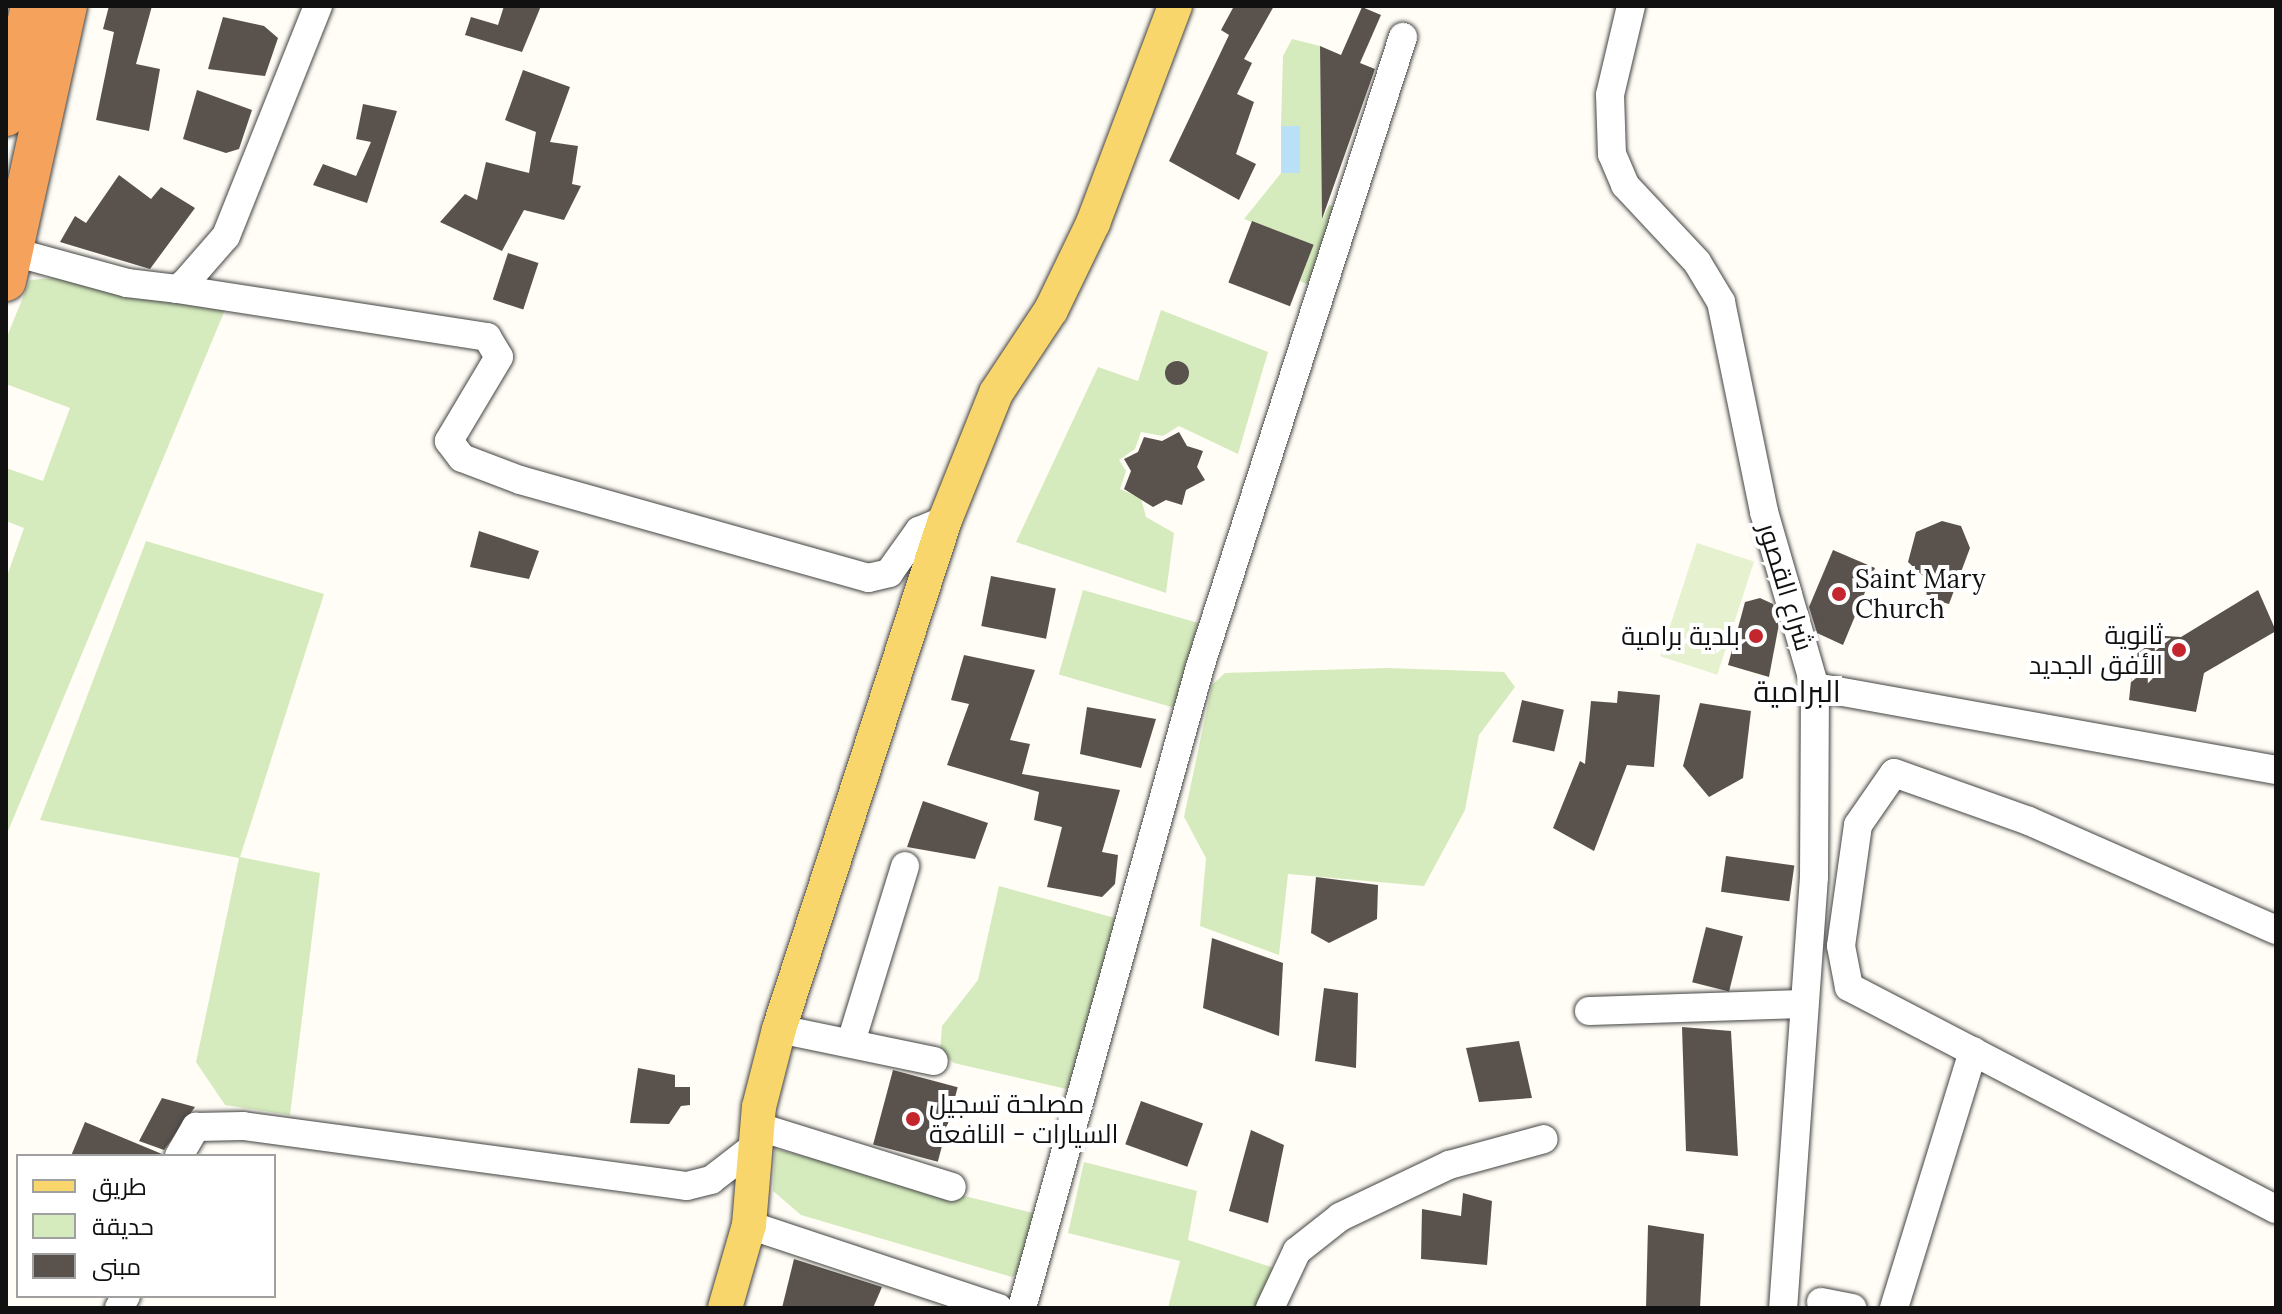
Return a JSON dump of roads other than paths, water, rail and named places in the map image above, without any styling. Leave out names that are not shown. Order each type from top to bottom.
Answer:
[{"type":"highway","points":[[10,266],[67,6]]},
{"type":"highway","points":[[6,116],[20,29]]},
{"type":"main road","points":[[725,1308],[749,1225],[755,1136],[779,1029],[945,520],[996,393],[1051,310],[1093,223],[1175,6]]},
{"type":"street","points":[[177,289],[226,236],[318,6]]},
{"type":"street","name":"شراع القصور","points":[[1631,6],[1610,95],[1612,154],[1625,185],[1697,262],[1721,302],[1764,512],[1815,687],[1814,877],[1783,1308]]},
{"type":"street","points":[[1022,1308],[1200,667],[1403,37]]},
{"type":"street","points":[[10,266],[487,337],[499,357],[449,441],[462,458],[520,480],[868,578],[889,573],[919,531],[945,520]]},
{"type":"street","points":[[1815,687],[2276,770]]},
{"type":"street","points":[[2276,930],[2029,821],[1894,773],[1858,825],[1843,971],[1849,987],[2276,1209]]},
{"type":"street","points":[[851,1042],[905,866]]},
{"type":"street","points":[[1589,1011],[1803,1004]]},
{"type":"street","points":[[779,1029],[934,1061]]},
{"type":"street","points":[[1894,1308],[1973,1051]]},
{"type":"street","points":[[180,1154],[196,1127],[243,1126],[687,1186],[711,1180],[755,1136],[952,1187]]},
{"type":"street","points":[[1270,1308],[1297,1251],[1340,1217],[1449,1165],[1544,1139]]},
{"type":"street","points":[[749,1225],[999,1308]]},
{"type":"street","points":[[1821,1302],[1852,1308]]},
{"type":"water","points":[[1281,126],[1300,126],[1300,173],[1281,173]]},
{"type":"place","name":"Saint Mary Church","points":[[1839,594]]},
{"type":"place","name":"بلدية برامية","points":[[1756,636]]},
{"type":"place","name":"ثانوية الأفق الجديد","points":[[2179,650]]},
{"type":"place","name":"مصلحة تسجيل السيارات - النافعة","points":[[913,1119]]},
{"type":"district","name":"البرامية","points":[[1797,691]]}]
